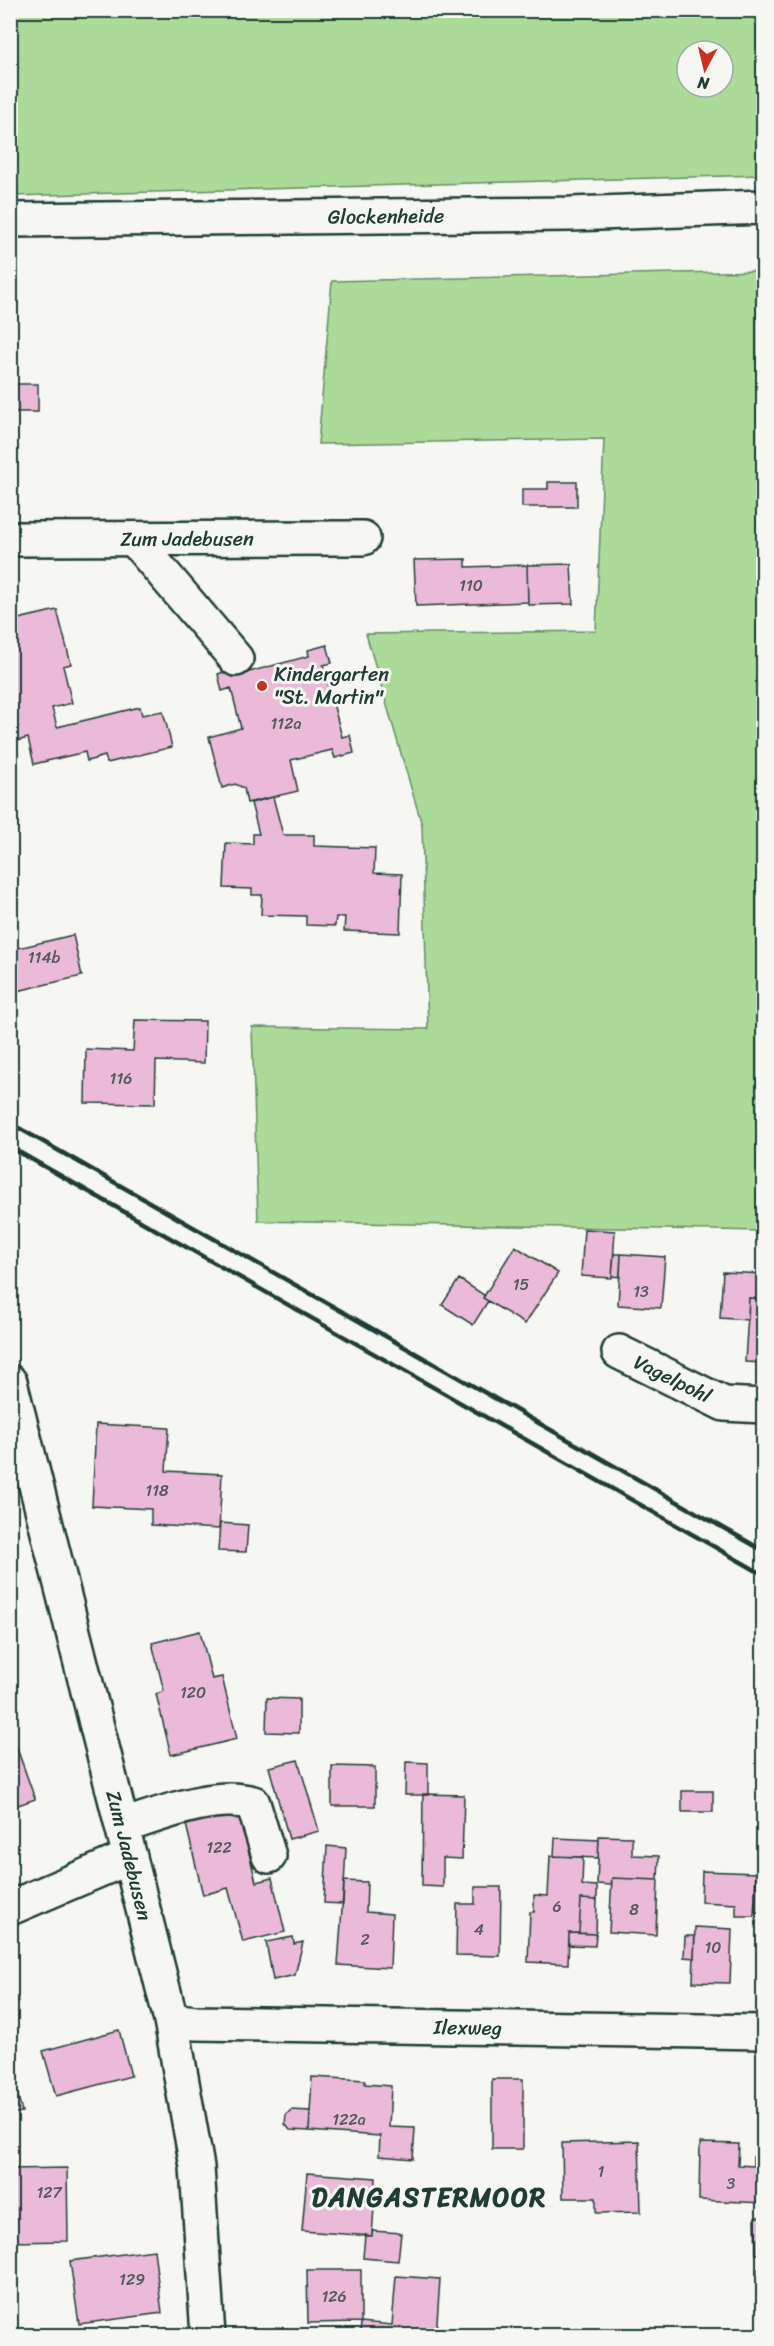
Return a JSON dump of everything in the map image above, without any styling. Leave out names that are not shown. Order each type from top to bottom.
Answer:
[{"type":"street","name":"Glockenheide","points":[[10,220],[571,214],[764,207]]},
{"type":"street","name":"Zum Jadebusen","points":[[10,539],[363,538]]},
{"type":"street","points":[[134,539],[236,659]]},
{"type":"street","name":"Vagelpohl","points":[[619,1352],[724,1404],[764,1406]]},
{"type":"street","name":"Zum Jadebusen","points":[[13,1398],[171,2020],[197,2167],[208,2336]]},
{"type":"street","points":[[123,1826],[212,1801],[237,1799],[253,1803],[269,1856]]},
{"type":"street","points":[[10,1908],[130,1857]]},
{"type":"street","name":"Ilexweg","points":[[171,2020],[196,2023],[764,2032]]},
{"type":"green space","points":[[10,11],[763,11],[763,175],[11,196]]},
{"type":"green space","points":[[763,271],[763,1231],[258,1221],[252,1027],[428,1029],[422,825],[366,634],[596,631],[604,439],[318,444],[332,281]]},
{"type":"building","points":[[10,384],[38,384],[38,412],[10,412]]},
{"type":"building","points":[[548,482],[577,482],[577,507],[522,507],[522,489],[548,489]]},
{"type":"building","points":[[466,559],[466,567],[527,565],[528,602],[416,606],[414,560]]},
{"type":"building","points":[[571,564],[573,604],[528,605],[527,565]]},
{"type":"building","points":[[10,608],[14,620],[57,610],[71,664],[63,666],[72,703],[52,708],[57,727],[140,707],[142,715],[163,711],[172,747],[107,763],[105,756],[87,761],[85,752],[34,764],[28,738],[10,743]]},
{"type":"building","points":[[327,645],[332,663],[323,665],[342,737],[350,735],[354,753],[335,758],[332,750],[291,760],[298,791],[247,803],[244,788],[235,784],[222,788],[209,737],[241,728],[231,688],[222,691],[218,674],[236,668],[238,675],[309,656],[308,650]]},
{"type":"building","points":[[273,797],[283,835],[314,835],[314,846],[375,848],[374,873],[402,874],[400,933],[344,931],[345,917],[336,917],[335,926],[306,925],[306,916],[261,915],[262,895],[252,895],[252,889],[224,888],[226,843],[253,844],[253,834],[259,834],[251,803]]},
{"type":"building","points":[[73,935],[82,976],[17,991],[10,965],[10,950]]},
{"type":"building","points":[[135,1020],[205,1021],[204,1063],[156,1061],[155,1104],[85,1103],[86,1049],[133,1051]]},
{"type":"building","points":[[584,1229],[615,1231],[612,1278],[581,1276]]},
{"type":"building","points":[[515,1246],[558,1273],[525,1324],[483,1298]]},
{"type":"building","points":[[614,1254],[621,1254],[620,1277],[612,1276]]},
{"type":"building","points":[[621,1254],[665,1257],[661,1308],[618,1305]]},
{"type":"building","points":[[723,1272],[764,1274],[764,1299],[749,1298],[748,1320],[720,1318]]},
{"type":"building","points":[[459,1279],[484,1295],[483,1298],[488,1301],[473,1325],[442,1305]]},
{"type":"building","points":[[749,1298],[764,1299],[764,1363],[745,1362]]},
{"type":"building","points":[[96,1424],[169,1428],[166,1471],[222,1474],[219,1529],[151,1525],[151,1509],[92,1506]]},
{"type":"building","points":[[220,1523],[248,1525],[246,1552],[218,1551]]},
{"type":"building","points":[[200,1631],[212,1679],[222,1677],[237,1739],[171,1755],[156,1694],[164,1691],[152,1643]]},
{"type":"building","points":[[267,1698],[299,1699],[299,1733],[266,1732]]},
{"type":"building","points":[[12,1734],[35,1799],[10,1808],[10,1735]]},
{"type":"building","points":[[298,1760],[319,1831],[289,1839],[269,1767]]},
{"type":"building","points":[[406,1762],[428,1763],[428,1795],[405,1795]]},
{"type":"building","points":[[332,1766],[375,1767],[375,1806],[332,1806]]},
{"type":"building","points":[[682,1791],[713,1791],[713,1812],[682,1812]]},
{"type":"building","points":[[423,1794],[464,1795],[462,1859],[443,1858],[443,1887],[422,1886]]},
{"type":"building","points":[[237,1803],[256,1882],[272,1878],[285,1932],[243,1942],[228,1888],[203,1895],[184,1816]]},
{"type":"building","points":[[599,1836],[632,1837],[632,1855],[659,1856],[658,1880],[612,1878],[611,1885],[597,1884]]},
{"type":"building","points":[[555,1838],[599,1840],[598,1858],[554,1856]]},
{"type":"building","points":[[327,1846],[346,1848],[343,1904],[324,1903]]},
{"type":"building","points":[[550,1856],[583,1857],[582,1885],[597,1886],[597,1900],[581,1899],[579,1933],[569,1933],[568,1964],[528,1962],[530,1912],[534,1912],[534,1895],[548,1896]]},
{"type":"building","points":[[757,1862],[764,1862],[764,1912],[755,1912]]},
{"type":"building","points":[[702,1871],[756,1873],[754,1916],[736,1916],[736,1904],[701,1902]]},
{"type":"building","points":[[612,1878],[658,1880],[656,1935],[609,1932]]},
{"type":"building","points":[[344,1881],[367,1882],[366,1912],[392,1914],[390,1968],[338,1965]]},
{"type":"building","points":[[475,1887],[501,1887],[500,1956],[456,1955],[457,1904],[475,1904]]},
{"type":"building","points":[[581,1899],[597,1900],[596,1934],[579,1933]]},
{"type":"building","points":[[695,1927],[732,1929],[730,1983],[693,1982]]},
{"type":"building","points":[[569,1933],[596,1934],[595,1946],[569,1945]]},
{"type":"building","points":[[685,1936],[695,1936],[694,1958],[684,1957]]},
{"type":"building","points":[[293,1937],[294,1944],[303,1942],[295,1975],[273,1980],[266,1942]]},
{"type":"building","points":[[119,2030],[131,2076],[56,2096],[43,2051]]},
{"type":"building","points":[[10,2075],[13,2075],[22,2112],[10,2114]]},
{"type":"building","points":[[312,2077],[365,2080],[365,2084],[391,2086],[389,2127],[415,2128],[413,2159],[379,2156],[380,2136],[309,2131]]},
{"type":"building","points":[[492,2079],[523,2079],[523,2149],[492,2149]]},
{"type":"building","points":[[291,2110],[310,2111],[309,2131],[290,2130],[285,2124],[286,2115]]},
{"type":"building","points":[[639,2141],[641,2212],[596,2213],[596,2198],[563,2198],[562,2143]]},
{"type":"building","points":[[700,2143],[739,2144],[738,2165],[753,2166],[753,2157],[764,2157],[764,2203],[699,2200]]},
{"type":"building","points":[[67,2168],[68,2241],[10,2242],[10,2169]]},
{"type":"building","points":[[307,2173],[376,2178],[372,2236],[302,2231]]},
{"type":"building","points":[[755,2217],[764,2217],[764,2254],[756,2254]]},
{"type":"building","points":[[372,2231],[401,2233],[398,2261],[363,2258],[365,2235],[372,2236]]},
{"type":"building","points":[[154,2250],[162,2313],[79,2324],[70,2261]]},
{"type":"building","points":[[758,2269],[764,2269],[764,2289],[758,2288]]},
{"type":"building","points":[[307,2270],[361,2270],[361,2322],[308,2323]]},
{"type":"building","points":[[396,2276],[440,2279],[436,2336],[360,2336],[361,2322],[392,2325]]},
{"type":"railway","points":[[10,1123],[764,1551]]},
{"type":"railway","points":[[10,1147],[764,1575]]},
{"type":"place","name":"Kindergarten \"St. Martin\"","points":[[262,686]]},
{"type":"district","name":"DANGASTERMOOR","points":[[429,2197]]}]
